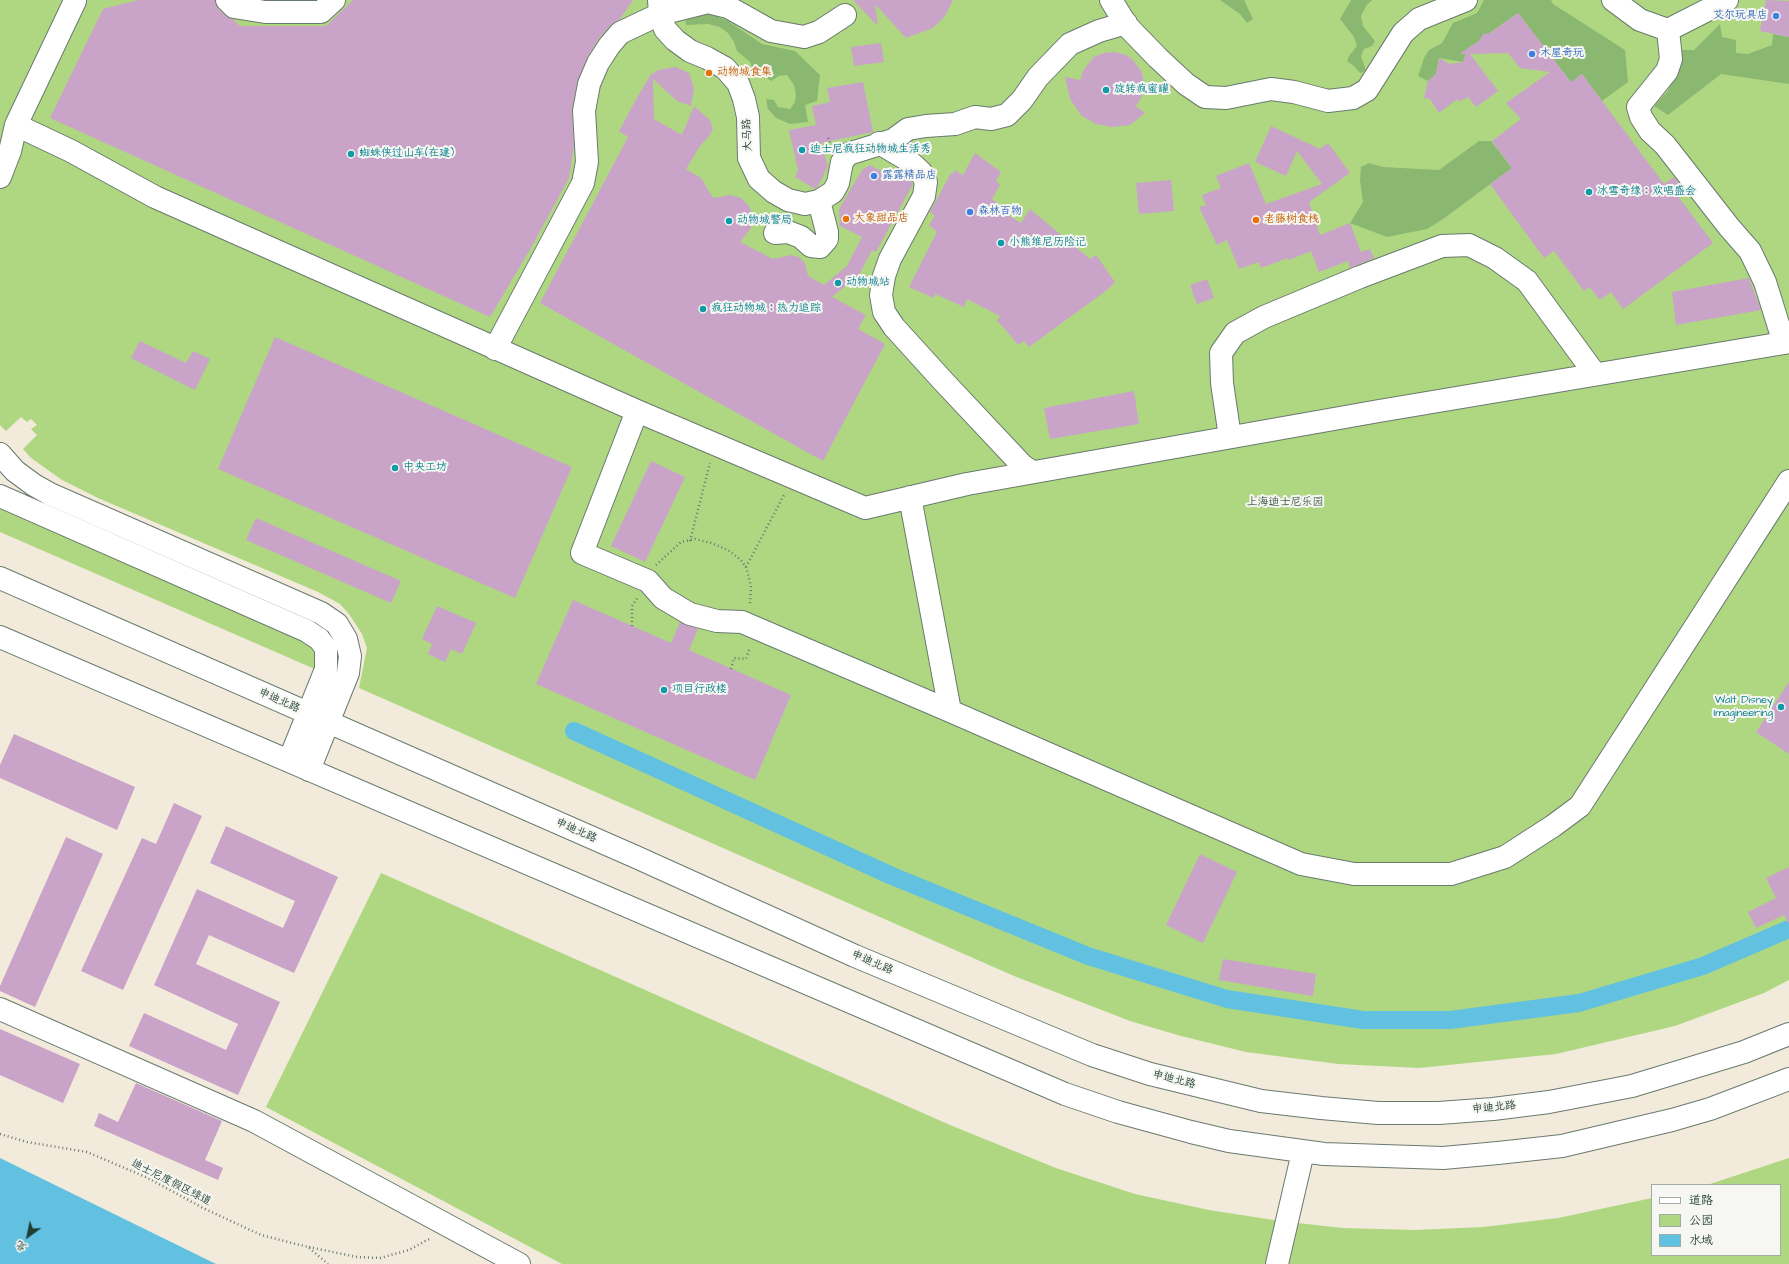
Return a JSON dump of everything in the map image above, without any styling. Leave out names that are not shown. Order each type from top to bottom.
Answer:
[{"type":"street","points":[[0,176],[10,151],[8,130],[76,0]]},
{"type":"street","points":[[227,0],[234,7],[265,12],[321,12],[334,0]]},
{"type":"street","points":[[1111,0],[1126,23],[1158,58],[1186,84],[1205,97],[1226,98],[1271,89],[1294,92],[1328,101],[1353,98],[1367,90],[1403,33],[1419,19],[1466,0]]},
{"type":"street","points":[[1613,0],[1640,20],[1668,30],[1727,0]]},
{"type":"street","points":[[495,349],[583,183],[587,162],[584,111],[589,84],[598,63],[620,33],[660,7],[708,2],[728,7],[771,31],[804,37],[819,32],[845,15]]},
{"type":"street","name":"大马路","points":[[660,7],[665,29],[675,40],[690,51],[725,68],[738,83],[744,99],[748,117],[748,158],[759,179],[774,192],[788,200],[805,204],[819,202]]},
{"type":"street","points":[[774,192],[780,204],[782,215],[771,238],[788,232],[801,237],[811,246],[820,247],[827,240],[827,232],[819,202],[833,192],[838,183],[842,162],[848,154],[879,143],[893,140],[908,129],[955,124],[975,117],[991,119],[1007,115],[1022,100],[1038,77],[1070,44],[1099,31],[1126,23]]},
{"type":"street","points":[[8,130],[70,151],[155,197],[637,412],[865,508],[967,484],[1032,472],[1787,342],[1765,282],[1750,251],[1729,227],[1665,145],[1650,131],[1641,117],[1638,107],[1660,82],[1667,71],[1671,59],[1668,30]]},
{"type":"street","points":[[879,143],[908,160],[921,172],[926,182],[924,196],[890,259],[884,276],[881,295],[884,312],[894,328],[1022,465],[1032,472]]},
{"type":"street","points":[[1230,437],[1222,383],[1222,353],[1235,333],[1272,314],[1360,277],[1442,246],[1469,245],[1495,258],[1527,281],[1595,374]]},
{"type":"street","points":[[637,412],[582,553],[648,581],[663,598],[690,614],[718,621],[742,622],[1301,864],[1354,874],[1452,874],[1505,857],[1553,826],[1580,806],[1789,481]]},
{"type":"street","points":[[0,454],[15,471],[44,491],[321,613],[338,624],[346,639],[350,656],[348,672],[289,761]]},
{"type":"street","points":[[0,496],[307,631],[319,639],[326,648],[326,664],[309,770]]},
{"type":"street","points":[[910,497],[950,712]]},
{"type":"street","name":"申迪北路","points":[[0,578],[855,956],[1092,1055],[1150,1074],[1261,1101],[1378,1113],[1439,1113],[1493,1109],[1556,1101],[1632,1086],[1744,1052],[1789,1034]]},
{"type":"street","points":[[0,637],[1065,1094],[1118,1112],[1228,1141],[1324,1154],[1443,1158],[1562,1146],[1672,1120],[1710,1109],[1789,1079]]},
{"type":"street","points":[[0,1009],[254,1121],[519,1264]]},
{"type":"street","points":[[1277,1264],[1303,1152]]},
{"type":"path","points":[[746,567],[793,478]]},
{"type":"path","points":[[632,626],[632,606],[648,581],[651,571],[681,542],[695,539],[711,543],[728,550],[741,560],[746,567],[751,586],[750,606],[753,614],[749,625],[750,650],[746,659],[734,658],[731,669]]},
{"type":"path","name":"迪士尼度假区绿道","points":[[0,1134],[27,1142],[87,1152],[148,1178],[203,1208],[261,1235],[308,1247],[328,1264]]},
{"type":"path","points":[[308,1247],[356,1257],[380,1258],[409,1250],[450,1227]]},
{"type":"green space","name":"上海迪士尼乐园","points":[[0,0],[1789,0],[1789,980],[1764,993],[1675,1026],[1556,1054],[1419,1068],[1338,1064],[1246,1052],[1181,1036],[1130,1021],[1014,976],[359,688],[367,648],[362,634],[349,614],[340,604],[318,592],[98,498],[62,480],[31,458],[23,449],[37,435],[31,429],[37,425],[31,419],[27,422],[21,417],[6,431],[0,425]]},
{"type":"green space","points":[[1220,0],[1244,0],[1253,19],[1247,23],[1240,14]]},
{"type":"green space","points":[[1351,0],[1372,0],[1366,6],[1361,16],[1363,26],[1375,41],[1372,46],[1364,49],[1361,56],[1366,71],[1360,73],[1347,61],[1357,46],[1354,37],[1340,19]]},
{"type":"green space","points":[[1484,0],[1551,0],[1553,4],[1625,50],[1628,82],[1602,101],[1582,74],[1571,82],[1518,13],[1488,34],[1483,35],[1479,41],[1468,48],[1463,62],[1439,58],[1436,74],[1428,81],[1418,76],[1424,58],[1429,50],[1442,43],[1453,23],[1477,13]]},
{"type":"green space","points":[[705,14],[714,15],[728,21],[762,44],[795,51],[820,75],[817,101],[805,105],[808,122],[790,124],[776,118],[768,109],[766,99],[774,100],[778,107],[790,109],[795,102],[796,95],[794,85],[787,75],[779,76],[771,81],[765,77],[763,70],[752,67],[750,62],[737,51],[734,42],[728,33],[720,27],[708,24],[686,25],[685,19]]},
{"type":"green space","points":[[1720,24],[1722,37],[1736,40],[1736,53],[1748,54],[1772,45],[1773,34],[1789,37],[1789,84],[1721,74],[1668,115],[1654,106],[1667,92],[1675,77],[1677,50],[1694,50]]},
{"type":"green space","points":[[1479,141],[1491,141],[1512,168],[1443,219],[1427,229],[1387,237],[1350,223],[1363,202],[1360,180],[1361,167],[1369,163],[1383,167],[1439,170]]},
{"type":"green space","points":[[0,506],[310,643],[318,655],[317,670],[0,532]]},
{"type":"green space","points":[[381,873],[950,1125],[1056,1168],[1135,1194],[1209,1210],[1280,1221],[1343,1228],[1415,1230],[1483,1227],[1558,1218],[1651,1198],[1651,1256],[1781,1256],[1781,1184],[1710,1184],[1789,1158],[1789,1264],[562,1264],[266,1107]]},
{"type":"water","points":[[0,1158],[216,1264],[0,1264]]},
{"type":"building","name":"蜘蛛侠过山车(在建)","points":[[138,0],[215,0],[218,9],[240,26],[326,26],[353,0],[633,0],[620,19],[611,25],[599,38],[587,58],[577,82],[572,109],[574,146],[569,178],[532,246],[490,317],[50,118],[103,9]]},
{"type":"building","points":[[853,0],[953,0],[945,16],[933,28],[906,38],[875,4],[878,26]]},
{"type":"building","name":"艾尔玩具店","points":[[1766,0],[1789,1],[1789,37],[1760,31]]},
{"type":"building","name":"冰雪奇缘：欢唱盛会","points":[[1518,13],[1571,82],[1582,74],[1664,184],[1674,177],[1684,190],[1677,195],[1713,243],[1623,309],[1611,292],[1600,300],[1589,287],[1584,291],[1554,251],[1544,258],[1490,184],[1512,168],[1492,141],[1521,119],[1506,103],[1550,72],[1520,68],[1508,53],[1470,54],[1498,91],[1476,107],[1468,97],[1460,101],[1456,100],[1439,113],[1430,99],[1424,98],[1428,81],[1436,74],[1439,58],[1450,64],[1463,62],[1466,54],[1459,54],[1479,41],[1483,34],[1490,33]]},
{"type":"building","points":[[881,43],[884,62],[854,66],[851,47]]},
{"type":"building","name":"旋转疯蜜罐","points":[[1115,52],[1126,55],[1132,59],[1142,72],[1144,85],[1142,96],[1136,106],[1145,113],[1130,125],[1112,127],[1096,124],[1082,116],[1070,99],[1065,77],[1080,80],[1084,69],[1094,57],[1104,53]]},
{"type":"building","name":"疯狂动物城：热力追踪","points":[[676,67],[689,73],[694,88],[691,106],[677,101],[653,79],[654,119],[682,135],[694,106],[710,120],[713,129],[700,146],[686,169],[701,178],[713,198],[730,195],[741,198],[749,206],[753,217],[751,228],[740,242],[773,259],[791,255],[799,257],[805,263],[808,276],[824,285],[847,266],[862,237],[840,226],[839,209],[862,170],[870,165],[886,174],[890,168],[907,177],[913,184],[876,252],[872,250],[859,275],[832,297],[866,315],[858,329],[885,344],[823,461],[540,303],[628,137],[619,131],[638,96],[653,71],[653,74],[658,70]]},
{"type":"building","points":[[863,82],[873,132],[821,143],[828,166],[815,189],[795,177],[798,170],[789,130],[816,125],[812,106],[830,102],[827,88]]},
{"type":"building","name":"老藤树食栈","points":[[1271,126],[1320,149],[1328,143],[1350,173],[1309,202],[1320,235],[1350,223],[1361,252],[1370,249],[1374,258],[1350,268],[1348,261],[1319,272],[1311,251],[1289,260],[1288,258],[1261,268],[1259,262],[1239,269],[1227,240],[1217,245],[1199,207],[1206,205],[1202,195],[1221,188],[1216,176],[1249,163],[1266,204],[1322,184],[1297,151],[1286,176],[1255,162]]},
{"type":"building","name":"小熊维尼历险记","points":[[975,153],[1001,172],[996,181],[1000,185],[992,199],[997,203],[994,207],[1021,223],[1030,209],[1090,259],[1096,255],[1115,282],[1107,290],[1029,347],[1024,341],[1018,345],[997,321],[1000,316],[967,299],[964,307],[935,294],[934,298],[909,287],[937,232],[929,225],[935,216],[930,212],[951,173],[953,174],[955,170],[963,175]]},
{"type":"building","points":[[1171,180],[1174,211],[1139,214],[1136,183]]},
{"type":"building","points":[[1749,278],[1761,310],[1676,325],[1672,292]]},
{"type":"building","points":[[1207,279],[1214,298],[1197,304],[1190,285]]},
{"type":"building","name":"中央工坊","points":[[275,337],[572,467],[515,598],[218,469]]},
{"type":"building","points":[[140,341],[186,363],[193,351],[210,359],[195,390],[131,358]]},
{"type":"building","points":[[1134,391],[1139,424],[1050,439],[1044,408]]},
{"type":"building","points":[[651,461],[685,477],[645,562],[611,546]]},
{"type":"building","points":[[256,518],[401,581],[391,603],[246,540]]},
{"type":"building","name":"项目行政楼","points":[[573,600],[671,643],[680,622],[698,629],[689,650],[791,695],[755,780],[536,684]]},
{"type":"building","points":[[437,606],[476,623],[462,654],[451,649],[445,662],[428,654],[432,644],[422,639]]},
{"type":"building","name":"Walt Disney Imagineering","points":[[1789,682],[1789,754],[1756,732]]},
{"type":"building","points":[[14,734],[135,787],[117,830],[0,778],[0,765]]},
{"type":"building","points":[[174,803],[202,816],[123,990],[81,971],[142,838],[156,844]]},
{"type":"building","points":[[226,826],[338,877],[294,973],[209,935],[196,964],[280,1002],[238,1095],[129,1046],[144,1013],[226,1050],[238,1024],[154,985],[197,889],[283,928],[295,901],[210,863]]},
{"type":"building","points":[[66,837],[103,854],[35,1007],[0,991],[0,986]]},
{"type":"building","points":[[1200,854],[1237,872],[1203,943],[1166,925]]},
{"type":"building","points":[[1789,867],[1789,924],[1784,915],[1756,928],[1748,912],[1776,898],[1766,878]]},
{"type":"building","points":[[1223,959],[1316,974],[1313,996],[1219,980]]},
{"type":"building","points":[[0,1029],[80,1064],[63,1103],[0,1075]]},
{"type":"building","points":[[136,1083],[222,1121],[205,1160],[223,1168],[218,1180],[94,1126],[99,1113],[118,1122]]},
{"type":"waterway","points":[[574,731],[892,876],[1088,956],[1227,999],[1363,1020],[1450,1020],[1579,1003],[1703,966],[1789,929]]},
{"type":"place","name":"艾尔玩具店","points":[[1776,16]]},
{"type":"place","name":"木屋奇玩","points":[[1532,54]]},
{"type":"place","name":"动物城食集","points":[[709,73]]},
{"type":"place","name":"旋转疯蜜罐","points":[[1106,90]]},
{"type":"place","name":"迪士尼疯狂动物城生活秀","points":[[802,150]]},
{"type":"place","name":"蜘蛛侠过山车(在建)","points":[[351,154]]},
{"type":"place","name":"露露精品店","points":[[874,176]]},
{"type":"place","name":"冰雪奇缘：欢唱盛会","points":[[1589,192]]},
{"type":"place","name":"森林百物","points":[[970,212]]},
{"type":"place","name":"大象甜品店","points":[[846,219]]},
{"type":"place","name":"老藤树食栈","points":[[1256,220]]},
{"type":"place","name":"动物城警局","points":[[729,221]]},
{"type":"place","name":"小熊维尼历险记","points":[[1001,243]]},
{"type":"place","name":"动物城站","points":[[838,283]]},
{"type":"place","name":"疯狂动物城：热力追踪","points":[[703,309]]},
{"type":"place","name":"中央工坊","points":[[395,468]]},
{"type":"place","name":"项目行政楼","points":[[664,690]]},
{"type":"place","name":"Walt Disney Imagineering","points":[[1781,707]]}]
